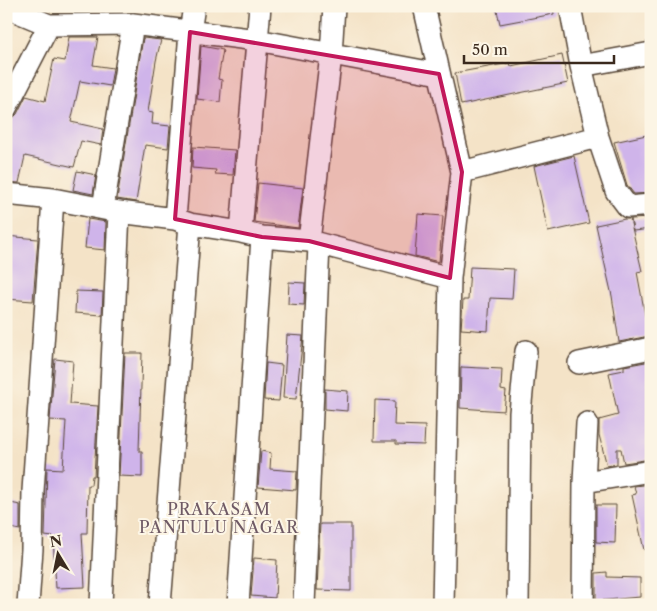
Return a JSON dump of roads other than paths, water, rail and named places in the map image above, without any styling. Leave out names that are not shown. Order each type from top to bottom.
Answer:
[{"type":"street","points":[[160,605],[182,221],[190,32],[194,6]]},
{"type":"street","points":[[241,232],[260,6]]},
{"type":"street","points":[[304,605],[314,243],[334,6]]},
{"type":"street","points":[[424,6],[462,172],[450,278],[443,605]]},
{"type":"street","points":[[570,6],[581,66],[598,137],[616,191],[628,207],[651,205]]},
{"type":"street","points":[[6,7],[49,26],[133,24],[257,40],[439,74]]},
{"type":"street","points":[[101,605],[111,210],[133,24]]},
{"type":"street","points":[[6,108],[49,26]]},
{"type":"street","points":[[581,66],[651,53]]},
{"type":"street","points":[[462,172],[598,137]]},
{"type":"street","points":[[6,194],[52,199],[262,237],[314,243],[450,278]]},
{"type":"street","points":[[28,605],[32,549],[33,490],[52,199]]},
{"type":"street","points":[[238,605],[262,237]]},
{"type":"street","points":[[579,363],[651,348]]},
{"type":"street","points":[[518,605],[520,413],[526,351]]},
{"type":"street","points":[[583,605],[586,423]]},
{"type":"street","points":[[584,482],[651,471]]},
{"type":"district","name":"PRAKASAM PANTULU NAGAR","points":[[219,518]]}]
